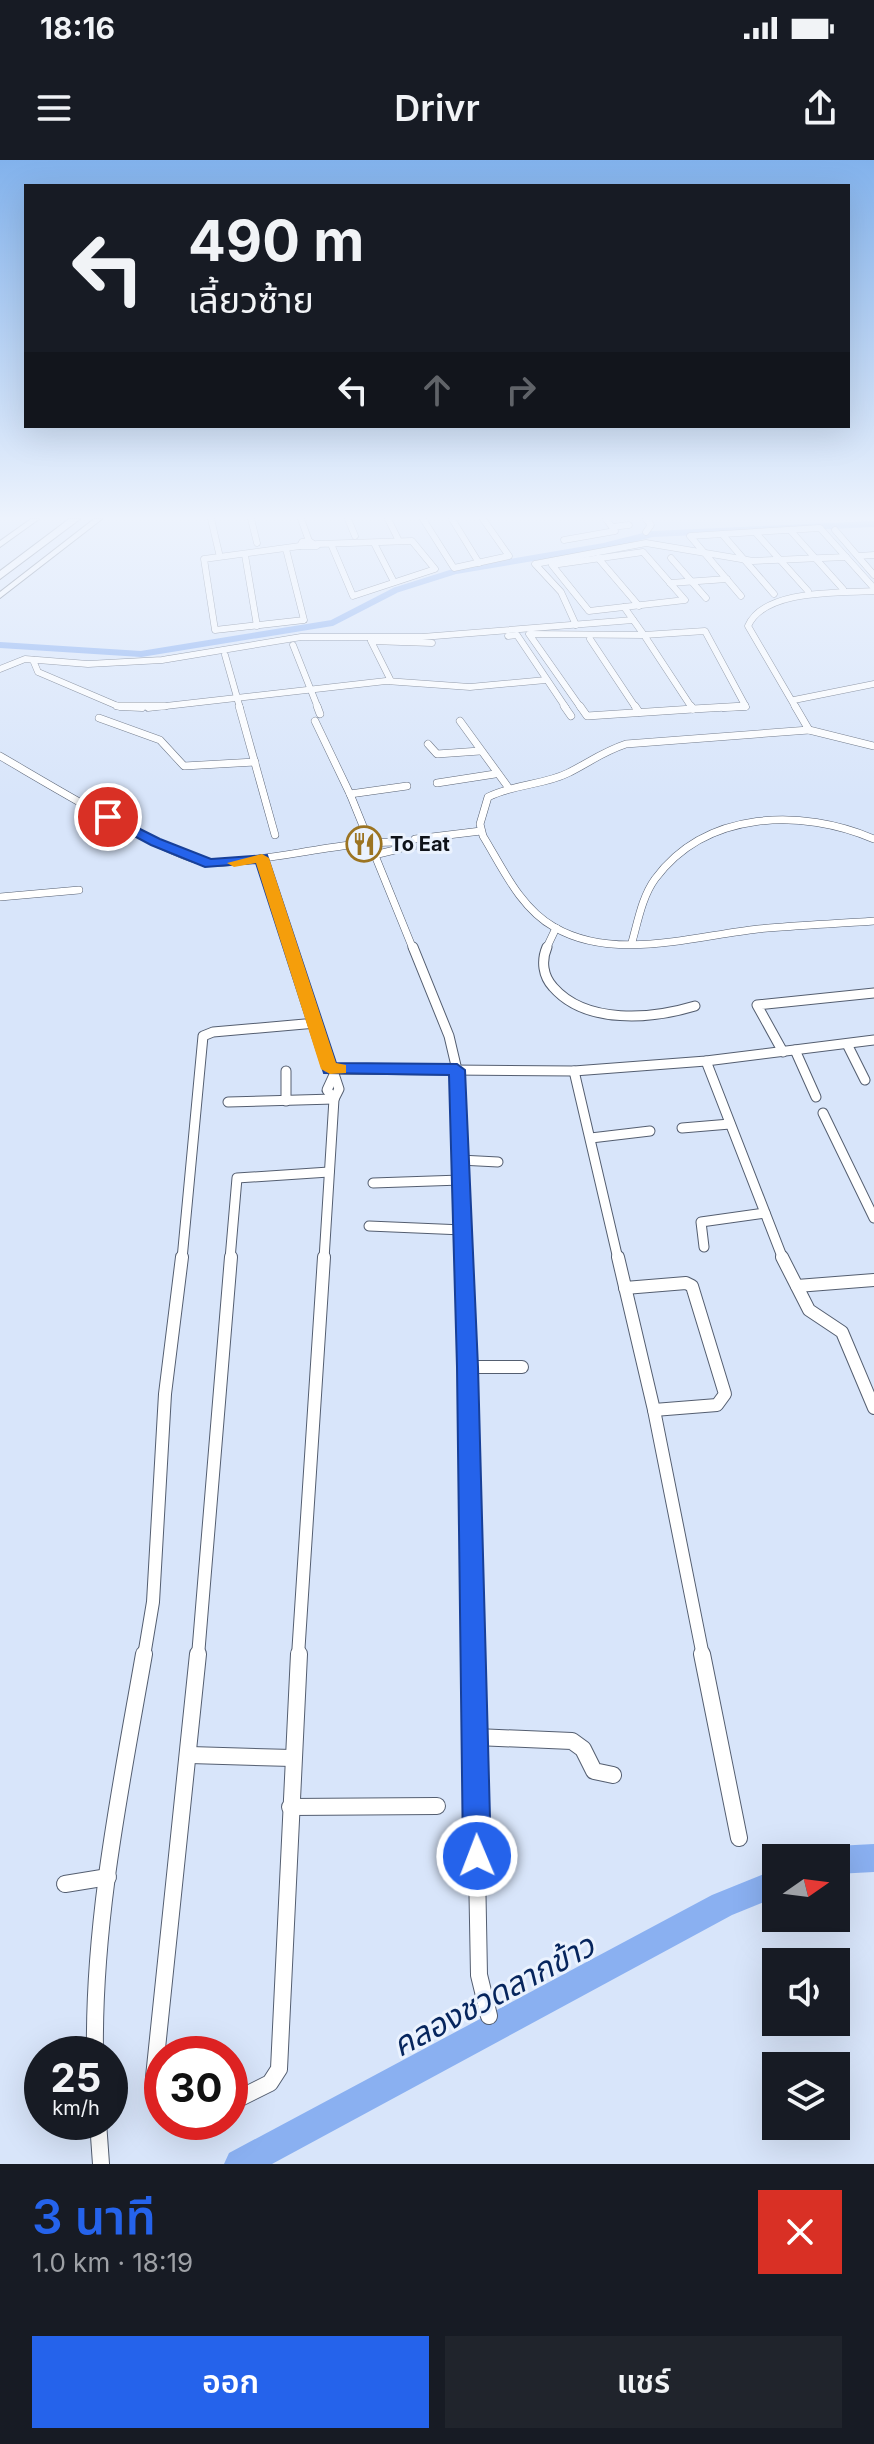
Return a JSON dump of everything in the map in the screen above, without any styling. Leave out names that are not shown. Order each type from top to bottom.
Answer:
[{"type":"street","points":[[212,613],[215,630],[304,619],[302,613]]},
{"type":"street","points":[[255,613],[257,626]]},
{"type":"street","points":[[571,613],[576,625]]},
{"type":"street","points":[[628,613],[693,709]]},
{"type":"street","points":[[752,613],[748,626],[809,730]]},
{"type":"street","points":[[0,669],[33,660],[128,663],[301,637],[422,637],[633,620]]},
{"type":"street","points":[[705,631],[746,707],[587,716],[529,634],[590,639],[705,631]]},
{"type":"street","points":[[391,681],[371,641],[407,645],[517,635],[571,716]]},
{"type":"street","points":[[590,639],[639,712]]},
{"type":"street","points":[[293,645],[318,717],[449,1036],[457,1070],[476,1737],[479,1975],[489,2016]]},
{"type":"street","points":[[225,655],[275,835]]},
{"type":"street","points":[[33,660],[38,672],[120,707],[146,708],[391,681],[470,687],[546,680]]},
{"type":"street","points":[[794,700],[874,684]]},
{"type":"street","points":[[99,718],[160,740],[184,766],[255,762]]},
{"type":"street","points":[[460,721],[495,774],[508,787]]},
{"type":"street","points":[[872,745],[809,730],[626,744],[598,753],[567,774],[508,787],[488,797],[483,804],[483,835],[527,904],[556,928],[590,939],[632,942],[874,921]]},
{"type":"street","points":[[428,744],[437,754],[480,751]]},
{"type":"street","points":[[0,756],[151,840],[210,864],[369,842],[398,845],[374,855]]},
{"type":"street","points":[[437,783],[495,774]]},
{"type":"street","points":[[350,794],[407,786]]},
{"type":"street","points":[[632,942],[644,899],[656,878],[689,846],[722,831],[778,819],[844,826],[874,839]]},
{"type":"street","points":[[416,843],[483,835]]},
{"type":"street","points":[[248,2095],[270,2083],[279,2069],[292,1758],[334,1099],[327,1090],[332,1073],[262,858]]},
{"type":"street","points":[[0,897],[79,890]]},
{"type":"street","points":[[556,928],[541,957],[551,985],[567,1002],[598,1013],[637,1016],[679,1014],[695,1006]]},
{"type":"street","points":[[783,1052],[757,1005],[874,993]]},
{"type":"street","points":[[95,2036],[94,1997],[123,1762],[153,1602],[165,1394],[179,1289],[201,1041],[203,1036],[213,1032],[316,1023]]},
{"type":"street","points":[[332,1073],[574,1071],[706,1061],[874,1040]]},
{"type":"street","points":[[847,1044],[865,1080]]},
{"type":"street","points":[[795,1050],[816,1097]]},
{"type":"street","points":[[706,1061],[797,1286],[813,1315],[842,1332],[874,1408]]},
{"type":"street","points":[[286,1071],[286,1101]]},
{"type":"street","points":[[574,1071],[654,1410],[739,1838]]},
{"type":"street","points":[[228,1102],[334,1099]]},
{"type":"street","points":[[823,1113],[874,1218]]},
{"type":"street","points":[[682,1128],[730,1124]]},
{"type":"street","points":[[591,1138],[650,1131]]},
{"type":"street","points":[[460,1160],[498,1162]]},
{"type":"street","points":[[159,2036],[190,1755],[237,1178],[329,1172]]},
{"type":"street","points":[[373,1183],[461,1180]]},
{"type":"street","points":[[704,1247],[701,1222],[765,1213]]},
{"type":"street","points":[[369,1226],[463,1230]]},
{"type":"street","points":[[797,1286],[874,1280]]},
{"type":"street","points":[[625,1288],[686,1283],[692,1286],[725,1394],[717,1405],[654,1410]]},
{"type":"street","points":[[467,1367],[522,1367]]},
{"type":"street","points":[[476,1737],[572,1741],[583,1749],[594,1771],[613,1775]]},
{"type":"street","points":[[190,1755],[292,1758]]},
{"type":"street","points":[[290,1807],[437,1806]]},
{"type":"street","points":[[65,1884],[108,1877]]},
{"type":"street","points":[[99,2140],[101,2164]]},
{"type":"waterway","points":[[0,645],[141,654],[332,623],[352,613]]},
{"type":"waterway","name":"คลองชวดลากข้าว","points":[[850,1859],[874,1858]]},
{"type":"waterway","name":"คลองชวดลากข้าว","points":[[240,2164],[722,1905],[762,1889]]},
{"type":"tunnel","points":[[399,849],[418,846]]},
{"type":"slow traffic","points":[[234,863],[262,858],[330,1069],[340,1069]]},
{"type":"place","name":"To Eat","points":[[364,844]]},
{"type":"route","points":[[108,817],[155,842],[210,864],[262,858],[330,1069],[457,1070],[467,1367],[477,1856]]}]
